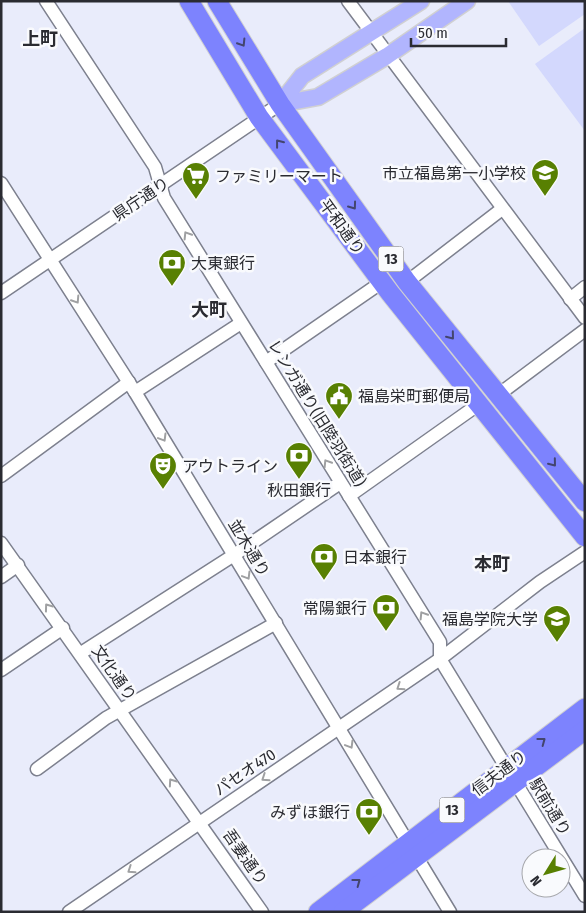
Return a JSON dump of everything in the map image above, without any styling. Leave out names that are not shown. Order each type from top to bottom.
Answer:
[{"type":"highway","name":"平和通り","points":[[189,1],[259,117],[382,282],[585,537]]},
{"type":"highway","name":"平和通り","points":[[217,1],[280,104],[407,282],[585,502]]},
{"type":"highway","name":"信夫通り","points":[[318,912],[413,849],[511,775],[585,708]]},
{"type":"highway","name":"信夫通り","points":[[511,775],[585,730]]},
{"type":"highway","name":"信夫通り","points":[[343,912],[413,849]]},
{"type":"main road","name":"県庁通り","points":[[280,104],[302,76],[421,1]]},
{"type":"main road","name":"県庁通り","points":[[280,104],[318,97],[387,56],[467,1]]},
{"type":"street","name":"レンガ通り(旧陸羽街道)","points":[[46,1],[155,167],[164,198],[440,642],[440,659]]},
{"type":"street","points":[[348,1],[370,34],[585,318]]},
{"type":"street","name":"県庁通り","points":[[1,293],[280,104]]},
{"type":"street","name":"並木通り","points":[[1,183],[132,387],[450,912]]},
{"type":"street","points":[[407,282],[502,209]]},
{"type":"street","points":[[266,362],[382,282]]},
{"type":"street","points":[[570,299],[585,287]]},
{"type":"street","points":[[1,476],[132,387],[241,322]]},
{"type":"street","points":[[498,395],[585,330]]},
{"type":"street","points":[[349,496],[478,404]]},
{"type":"street","points":[[81,653],[234,555],[340,483]]},
{"type":"street","name":"文化通り","points":[[1,543],[200,822]]},
{"type":"street","name":"パセオ470","points":[[69,912],[440,659],[540,582],[585,552]]},
{"type":"street","points":[[1,577],[18,565]]},
{"type":"street","points":[[37,770],[121,710],[276,623]]},
{"type":"street","points":[[1,670],[63,628]]},
{"type":"street","name":"駅前通り","points":[[440,659],[585,896]]},
{"type":"street","name":"吾妻通り","points":[[200,822],[262,912]]},
{"type":"shaded area","points":[[508,1],[585,1],[585,14],[539,46]]},
{"type":"shaded area","points":[[585,28],[585,131],[535,64]]},
{"type":"place","name":"市立福島第一小学校","points":[[545,197]]},
{"type":"place","name":"ファミリーマート","points":[[196,200]]},
{"type":"place","name":"大東銀行","points":[[172,287]]},
{"type":"place","name":"福島栄町郵便局","points":[[339,420]]},
{"type":"place","name":"秋田銀行","points":[[299,480]]},
{"type":"place","name":"アウトライン","points":[[163,490]]},
{"type":"place","name":"日本銀行","points":[[324,581]]},
{"type":"place","name":"常陽銀行","points":[[386,632]]},
{"type":"place","name":"福島学院大学","points":[[557,643]]},
{"type":"place","name":"みずほ銀行","points":[[369,836]]},
{"type":"district","name":"上町","points":[[40,39]]},
{"type":"district","name":"大町","points":[[209,310]]},
{"type":"district","name":"本町","points":[[492,564]]}]
